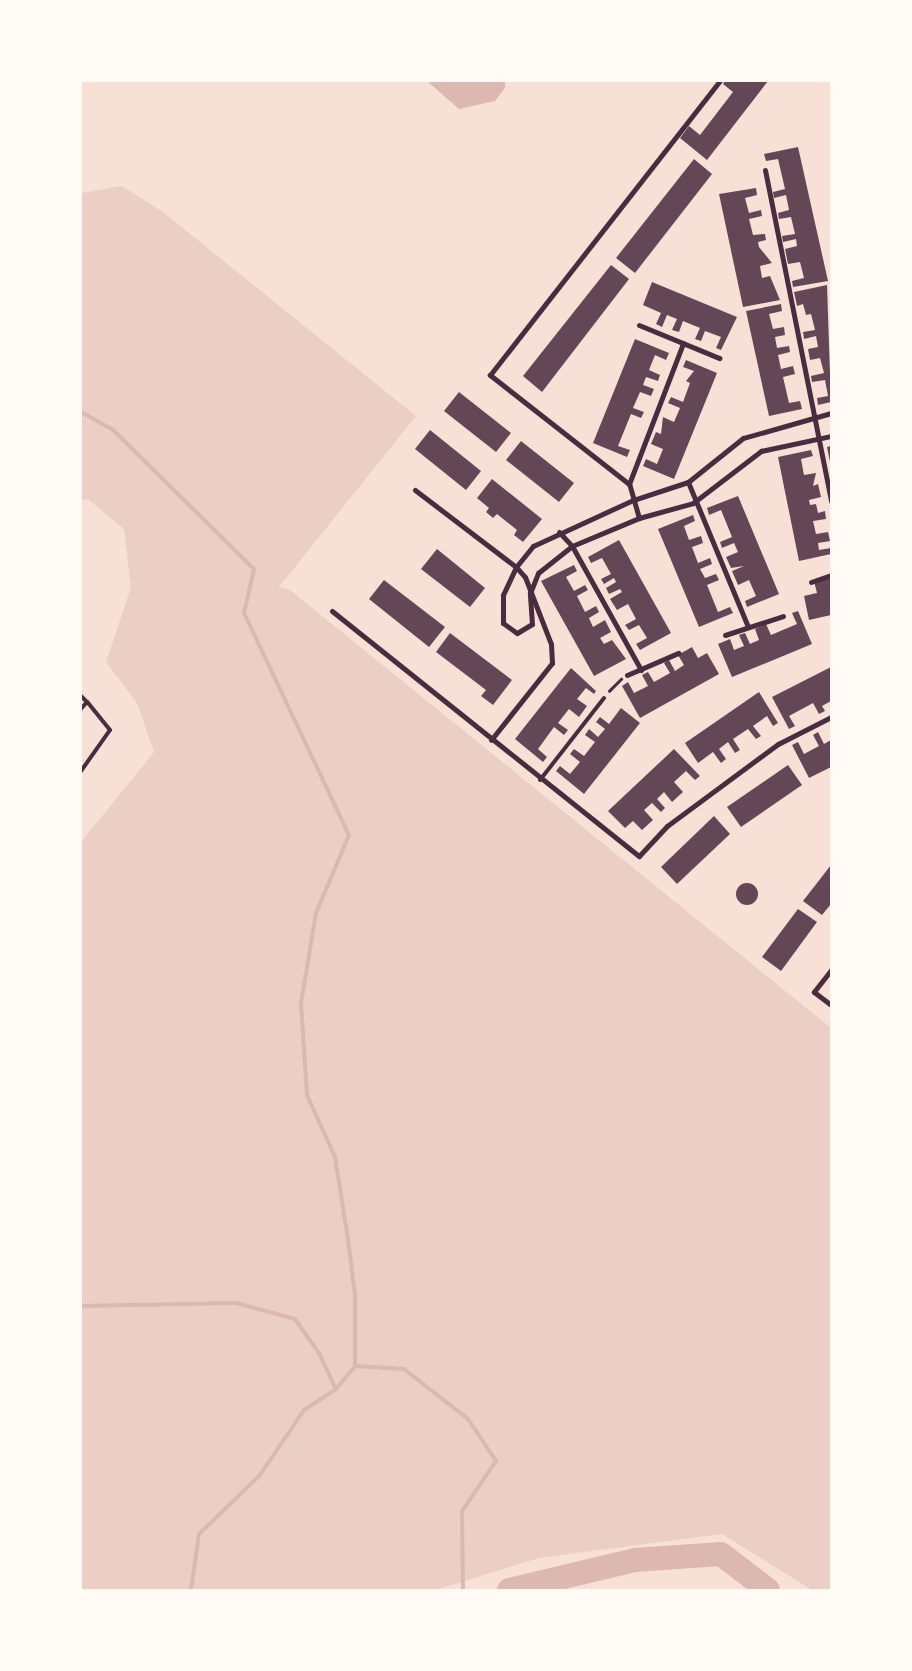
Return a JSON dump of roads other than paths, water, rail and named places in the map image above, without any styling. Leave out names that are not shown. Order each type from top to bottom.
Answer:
[{"type":"street","points":[[639,518],[628,484],[490,375],[720,81]]},
{"type":"street","points":[[765,170],[811,418],[831,501]]},
{"type":"street","points":[[639,325],[719,358]]},
{"type":"street","points":[[628,484],[683,343]]},
{"type":"street","points":[[831,413],[743,438],[688,482],[633,500],[558,532],[533,546],[516,567],[504,596],[502,623],[517,633],[532,624],[530,593],[538,573],[572,546],[639,518],[693,503],[761,451],[831,436]]},
{"type":"street","points":[[688,482],[693,503],[748,627]]},
{"type":"street","points":[[415,490],[516,567],[530,593],[551,644],[552,663],[491,740]]},
{"type":"street","points":[[558,532],[572,546],[641,670]]},
{"type":"street","points":[[811,582],[831,575]]},
{"type":"street","points":[[332,611],[540,780],[638,856],[668,826],[778,744],[831,717]]},
{"type":"street","points":[[725,635],[783,616]]},
{"type":"street","points":[[627,675],[678,653]]},
{"type":"street","points":[[831,970],[814,992],[831,1005]]},
{"type":"lane","points":[[81,696],[110,730],[81,771]]},
{"type":"lane","points":[[540,780],[604,698]]},
{"type":"lane","points":[[81,709],[87,702]]},
{"type":"waterway","points":[[81,412],[112,429],[254,569],[244,613],[349,835],[316,913],[301,1004],[307,1095],[335,1157],[348,1239],[355,1295],[355,1366]]},
{"type":"waterway","points":[[81,1306],[236,1303],[295,1319],[319,1353],[336,1389]]},
{"type":"waterway","points":[[191,1590],[199,1534],[260,1475],[304,1410],[336,1389],[355,1366],[404,1369],[468,1419],[496,1461],[462,1511],[463,1590]]},
{"type":"waterway","points":[[509,1590],[635,1560],[721,1554],[768,1590]]}]
